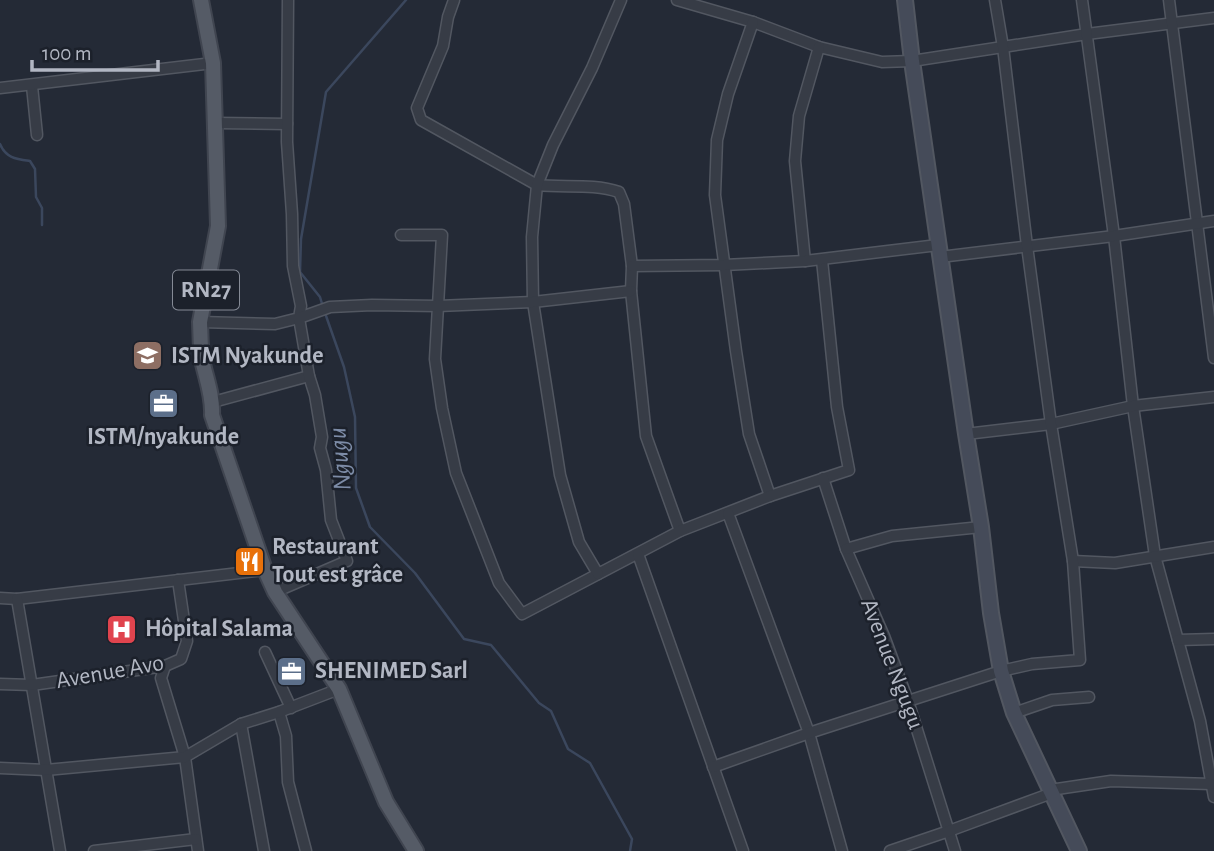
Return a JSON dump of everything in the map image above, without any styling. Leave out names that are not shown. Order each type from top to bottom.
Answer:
[{"type":"main road","name":"RN27","points":[[201,0],[213,64],[216,123],[218,226],[200,323],[203,362],[213,402],[212,415],[275,592],[339,689],[386,802],[416,851]]},
{"type":"street","points":[[275,592],[348,561],[331,520],[326,470],[320,448],[322,437],[316,395],[309,376],[293,265],[287,124],[288,0]]},
{"type":"street","points":[[454,0],[443,46],[416,108],[421,120],[537,185],[605,187],[619,192],[624,204],[632,266],[631,291],[646,436],[680,531]]},
{"type":"street","points":[[598,575],[579,542],[560,475],[533,302],[532,237],[537,185],[621,0]]},
{"type":"street","points":[[677,0],[753,22],[819,47],[882,62],[912,61],[1214,18]]},
{"type":"street","points":[[905,0],[1001,671],[1014,713],[1079,851]]},
{"type":"street","points":[[713,767],[1001,671],[1032,664],[1080,660],[1073,561],[1051,424],[995,0]]},
{"type":"street","points":[[1082,0],[1114,236],[1133,406],[1155,556],[1200,722],[1214,797]]},
{"type":"street","points":[[1169,0],[1214,358]]},
{"type":"street","points":[[753,22],[728,94],[717,140],[715,195],[749,434],[770,496]]},
{"type":"street","points":[[805,261],[795,162],[799,116],[819,47]]},
{"type":"street","points":[[0,88],[213,64]]},
{"type":"street","points":[[32,86],[37,135]]},
{"type":"street","points":[[216,123],[287,124]]},
{"type":"street","points":[[632,266],[805,261],[1027,246],[1214,221]]},
{"type":"street","points":[[401,235],[442,235],[435,359],[444,421],[456,473],[499,583],[522,614],[680,531],[770,496],[849,470],[837,407],[822,260]]},
{"type":"street","points":[[200,323],[275,324],[330,307],[533,302],[631,291]]},
{"type":"street","points":[[213,402],[309,376]]},
{"type":"street","points":[[966,434],[1051,424],[1133,406],[1214,397]]},
{"type":"street","name":"Avenue Ngugu","points":[[823,478],[846,549],[884,636],[908,701],[955,851]]},
{"type":"street","points":[[728,513],[809,733],[842,851]]},
{"type":"street","points":[[846,549],[892,536],[981,527]]},
{"type":"street","points":[[1073,561],[1115,564],[1214,547]]},
{"type":"street","points":[[638,554],[743,851]]},
{"type":"street","points":[[0,598],[16,599],[265,570]]},
{"type":"street","name":"Avenue Avo","points":[[0,684],[32,685],[165,666],[181,659],[187,641],[178,580]]},
{"type":"street","points":[[16,599],[60,851]]},
{"type":"street","points":[[1178,640],[1214,639]]},
{"type":"street","points":[[265,652],[291,708]]},
{"type":"street","points":[[165,666],[161,678],[185,757],[198,851]]},
{"type":"street","points":[[0,768],[46,770],[185,757],[241,724],[339,689]]},
{"type":"street","points":[[1014,713],[1052,700],[1089,697]]},
{"type":"street","points":[[279,712],[286,736],[288,782],[306,851]]},
{"type":"street","points":[[241,724],[264,851]]},
{"type":"street","points":[[890,851],[1051,791],[1111,781],[1212,784]]},
{"type":"street","points":[[94,851],[196,839]]},
{"type":"waterway","name":"Ngugu","points":[[323,307],[320,297],[300,272],[301,239],[326,92],[406,0]]},
{"type":"waterway","points":[[0,144],[8,155],[30,161],[35,169],[36,197],[42,208],[42,225]]},
{"type":"waterway","name":"Ngugu","points":[[325,313],[344,367],[355,417],[356,488],[370,527],[415,573],[464,639],[491,645],[539,703],[551,711],[568,749],[590,763],[632,839],[630,851]]},
{"type":"place","name":"ISTM Nyakunde","points":[[148,356]]},
{"type":"place","name":"ISTM/nyakunde","points":[[163,403]]},
{"type":"place","name":"Restaurant Tout est grâce","points":[[249,561]]},
{"type":"place","name":"Hôpital Salama","points":[[122,629]]},
{"type":"place","name":"SHENIMED Sarl","points":[[292,671]]}]
